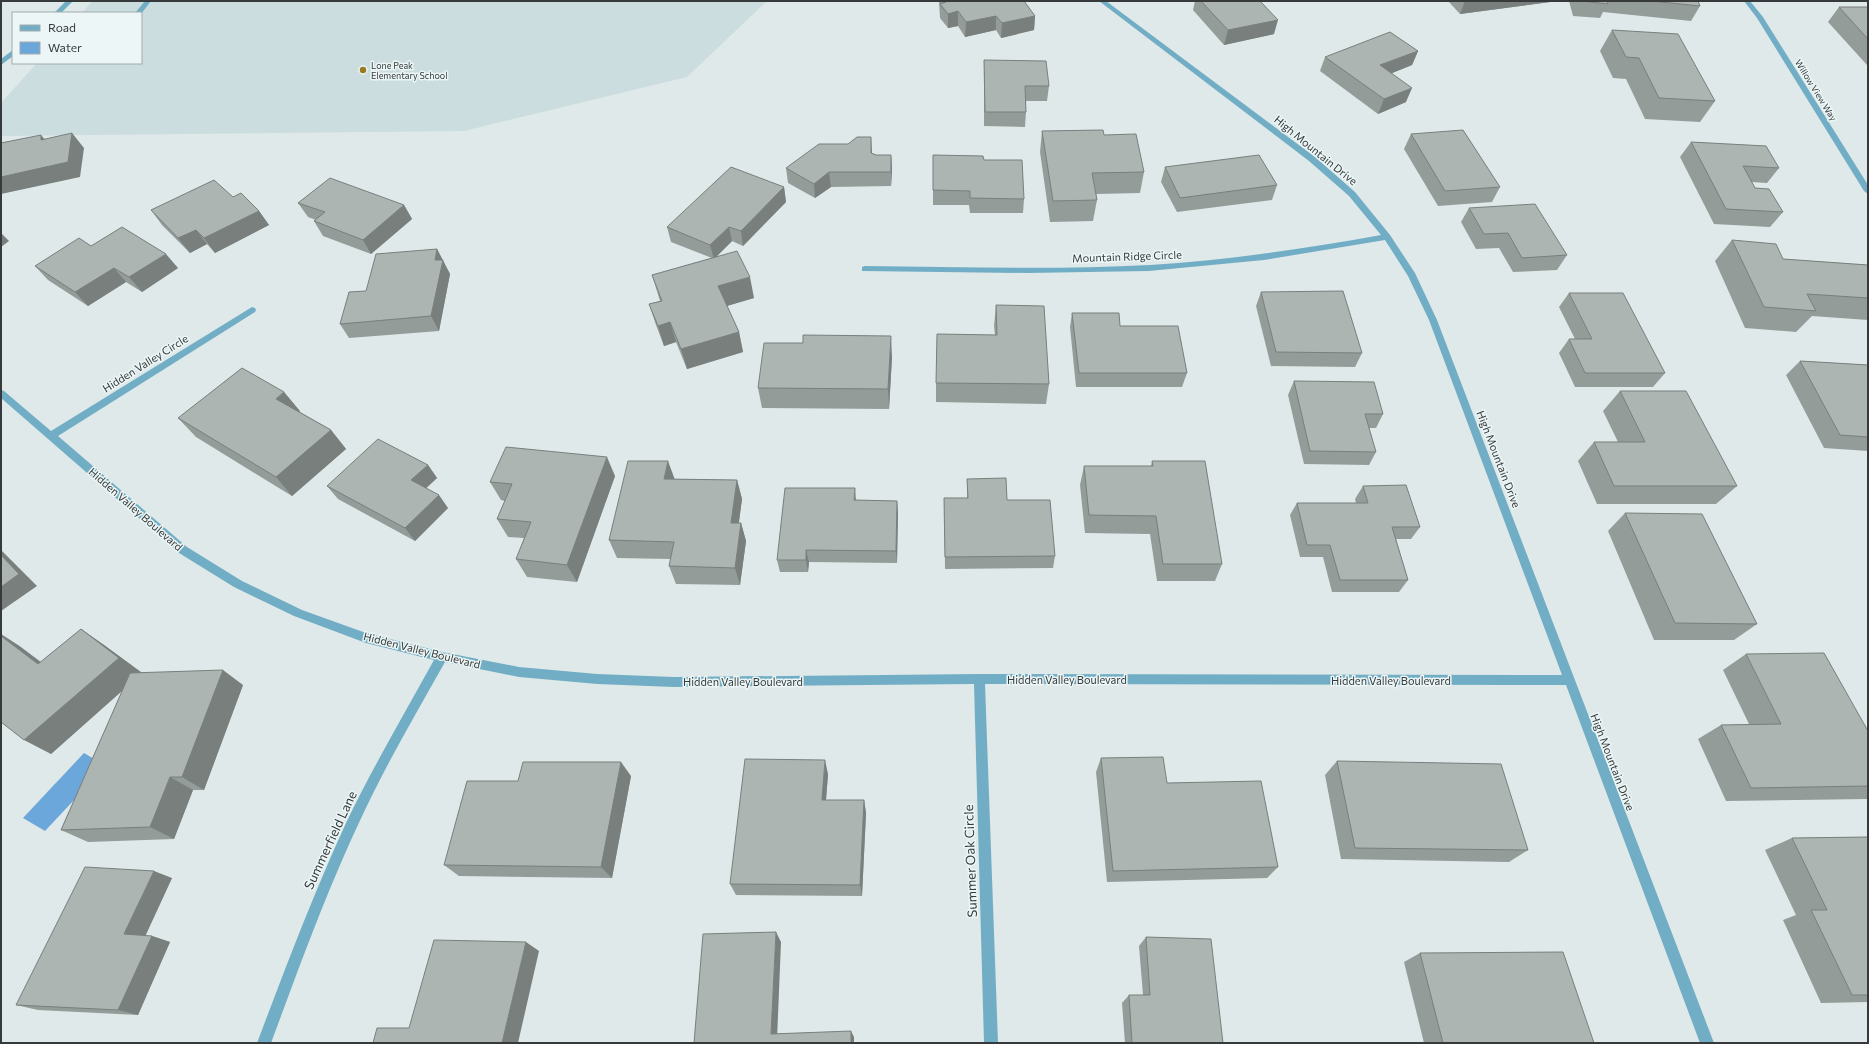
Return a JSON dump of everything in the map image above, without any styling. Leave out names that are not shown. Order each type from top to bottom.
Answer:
[{"type":"street","points":[[58,12],[70,1]]},
{"type":"street","points":[[139,12],[148,1]]},
{"type":"street","name":"High Mountain Drive","points":[[1102,1],[1312,159],[1352,194],[1387,236],[1412,275],[1433,320],[1707,1043]]},
{"type":"street","name":"Willow View Way","points":[[1747,1],[1760,17],[1776,42],[1868,191]]},
{"type":"street","points":[[1,63],[12,53]]},
{"type":"street","name":"Mountain Ridge Circle","points":[[865,269],[1109,269],[1188,265],[1263,258],[1387,236]]},
{"type":"street","name":"Hidden Valley Circle","points":[[51,436],[252,310]]},
{"type":"street","name":"Hidden Valley Boulevard","points":[[1,393],[183,550],[238,584],[298,613],[360,635],[442,657],[518,672],[597,679],[674,682],[979,679],[1569,680]]},
{"type":"street","name":"Summerfield Lane","points":[[264,1043],[306,931],[350,828],[399,734],[442,657]]},
{"type":"street","name":"Summer Oak Circle","points":[[979,679],[991,1043]]},
{"type":"shaded area","name":"Lone Peak Elementary School","points":[[92,1],[767,1],[687,77],[464,131],[1,136],[1,103],[36,64],[142,64],[142,12],[83,12]]},
{"type":"water","points":[[84,753],[106,766],[45,831],[23,818]]},
{"type":"building","points":[[945,1],[1024,1],[1035,16],[1002,23],[996,16],[966,22],[958,11],[948,14],[940,4],[946,2]]},
{"type":"building","points":[[1201,1],[1260,1],[1278,20],[1228,30]]},
{"type":"building","points":[[1581,1],[1607,1],[1608,4]]},
{"type":"building","points":[[1651,1],[1698,1],[1700,6]]},
{"type":"building","points":[[1839,7],[1868,7],[1868,39]]},
{"type":"building","points":[[1612,30],[1678,34],[1715,101],[1659,98],[1639,58],[1626,57]]},
{"type":"building","points":[[1390,32],[1418,51],[1380,65],[1412,88],[1384,99],[1325,57]]},
{"type":"building","points":[[984,60],[1046,61],[1049,86],[1025,86],[1026,112],[985,112]]},
{"type":"building","points":[[1103,130],[1104,135],[1136,134],[1144,172],[1092,173],[1097,200],[1053,201],[1042,131]]},
{"type":"building","points":[[1463,130],[1500,187],[1445,191],[1411,134]]},
{"type":"building","points":[[72,133],[68,162],[1,177],[1,143],[41,135],[41,140]]},
{"type":"building","points":[[857,137],[871,137],[871,153],[876,155],[891,155],[891,172],[829,172],[814,184],[786,168],[819,144],[848,144]]},
{"type":"building","points":[[1691,142],[1766,146],[1779,168],[1743,166],[1755,188],[1769,189],[1783,212],[1726,209]]},
{"type":"building","points":[[933,155],[983,156],[984,160],[1022,160],[1024,199],[970,198],[970,191],[933,190]]},
{"type":"building","points":[[1259,155],[1277,185],[1180,198],[1165,167]]},
{"type":"building","points":[[731,167],[784,187],[741,231],[729,227],[710,245],[667,227]]},
{"type":"building","points":[[330,178],[404,205],[363,240],[314,221],[325,212],[298,203]]},
{"type":"building","points":[[214,180],[233,197],[241,193],[259,211],[204,238],[196,230],[178,238],[151,210]]},
{"type":"building","points":[[1535,204],[1567,255],[1522,258],[1508,233],[1484,234],[1469,208]]},
{"type":"building","points":[[122,227],[166,254],[129,277],[114,268],[75,292],[35,266],[79,238],[91,246]]},
{"type":"building","points":[[1732,240],[1776,244],[1783,259],[1868,265],[1868,298],[1807,294],[1816,311],[1764,307]]},
{"type":"building","points":[[437,249],[435,260],[443,260],[431,316],[340,324],[349,292],[366,291],[376,254]]},
{"type":"building","points":[[737,251],[750,277],[718,286],[739,332],[681,349],[670,322],[658,326],[649,304],[662,301],[652,275]]},
{"type":"building","points":[[1343,291],[1362,353],[1276,352],[1261,292]]},
{"type":"building","points":[[1569,293],[1623,293],[1665,373],[1585,373],[1569,339],[1592,339]]},
{"type":"building","points":[[996,305],[1044,306],[1049,384],[936,383],[937,334],[997,335]]},
{"type":"building","points":[[1072,313],[1119,313],[1120,326],[1178,326],[1187,373],[1079,373]]},
{"type":"building","points":[[803,335],[891,336],[888,389],[758,388],[764,343],[803,343]]},
{"type":"building","points":[[1800,361],[1868,365],[1868,437],[1840,435]]},
{"type":"building","points":[[242,368],[284,392],[276,399],[331,430],[276,477],[178,418]]},
{"type":"building","points":[[1294,381],[1374,382],[1383,414],[1365,414],[1376,452],[1310,451]]},
{"type":"building","points":[[1620,391],[1686,391],[1737,486],[1614,486],[1594,442],[1645,442]]},
{"type":"building","points":[[378,439],[428,465],[411,480],[439,495],[405,528],[327,486]]},
{"type":"building","points":[[506,447],[607,457],[567,565],[516,559],[531,522],[497,519],[512,484],[490,482]]},
{"type":"building","points":[[628,461],[668,461],[664,479],[737,480],[731,523],[741,523],[735,568],[669,566],[674,542],[609,540]]},
{"type":"building","points":[[1152,461],[1205,461],[1222,564],[1163,564],[1156,516],[1089,515],[1084,466],[1153,466]]},
{"type":"building","points":[[1006,478],[1007,500],[1050,500],[1055,556],[945,557],[944,498],[968,498],[967,479]]},
{"type":"building","points":[[1406,485],[1420,527],[1392,527],[1408,580],[1340,580],[1330,545],[1307,545],[1297,503],[1368,503],[1363,486]]},
{"type":"building","points":[[785,488],[855,488],[854,500],[897,501],[896,551],[806,550],[806,560],[777,560]]},
{"type":"building","points":[[1625,513],[1702,514],[1757,624],[1675,623]]},
{"type":"building","points":[[1,555],[19,574],[1,587]]},
{"type":"building","points":[[81,629],[119,658],[24,740],[1,722],[1,636],[38,664]]},
{"type":"building","points":[[1824,653],[1868,731],[1868,786],[1751,788],[1721,725],[1781,724],[1746,654]]},
{"type":"building","points":[[223,670],[182,777],[170,777],[150,827],[61,830],[130,673]]},
{"type":"building","points":[[1163,757],[1167,783],[1261,781],[1278,867],[1113,871],[1101,758]]},
{"type":"building","points":[[745,759],[825,760],[822,800],[864,800],[860,885],[730,884]]},
{"type":"building","points":[[1337,761],[1501,764],[1528,850],[1355,848]]},
{"type":"building","points":[[523,762],[621,762],[601,867],[444,865],[467,781],[518,781]]},
{"type":"building","points":[[1868,837],[1868,995],[1852,995],[1811,910],[1827,910],[1792,838]]},
{"type":"building","points":[[85,867],[154,871],[124,934],[152,936],[118,1010],[16,1005]]},
{"type":"building","points":[[776,932],[771,1034],[851,1031],[851,1043],[694,1043],[703,934]]},
{"type":"building","points":[[1146,937],[1211,939],[1223,1043],[1132,1043],[1129,995],[1150,995]]},
{"type":"building","points":[[434,940],[526,942],[502,1043],[373,1043],[377,1028],[409,1028]]},
{"type":"building","points":[[1563,952],[1594,1043],[1443,1043],[1420,953]]},
{"type":"place","name":"Lone Peak Elementary School","points":[[363,70]]}]
